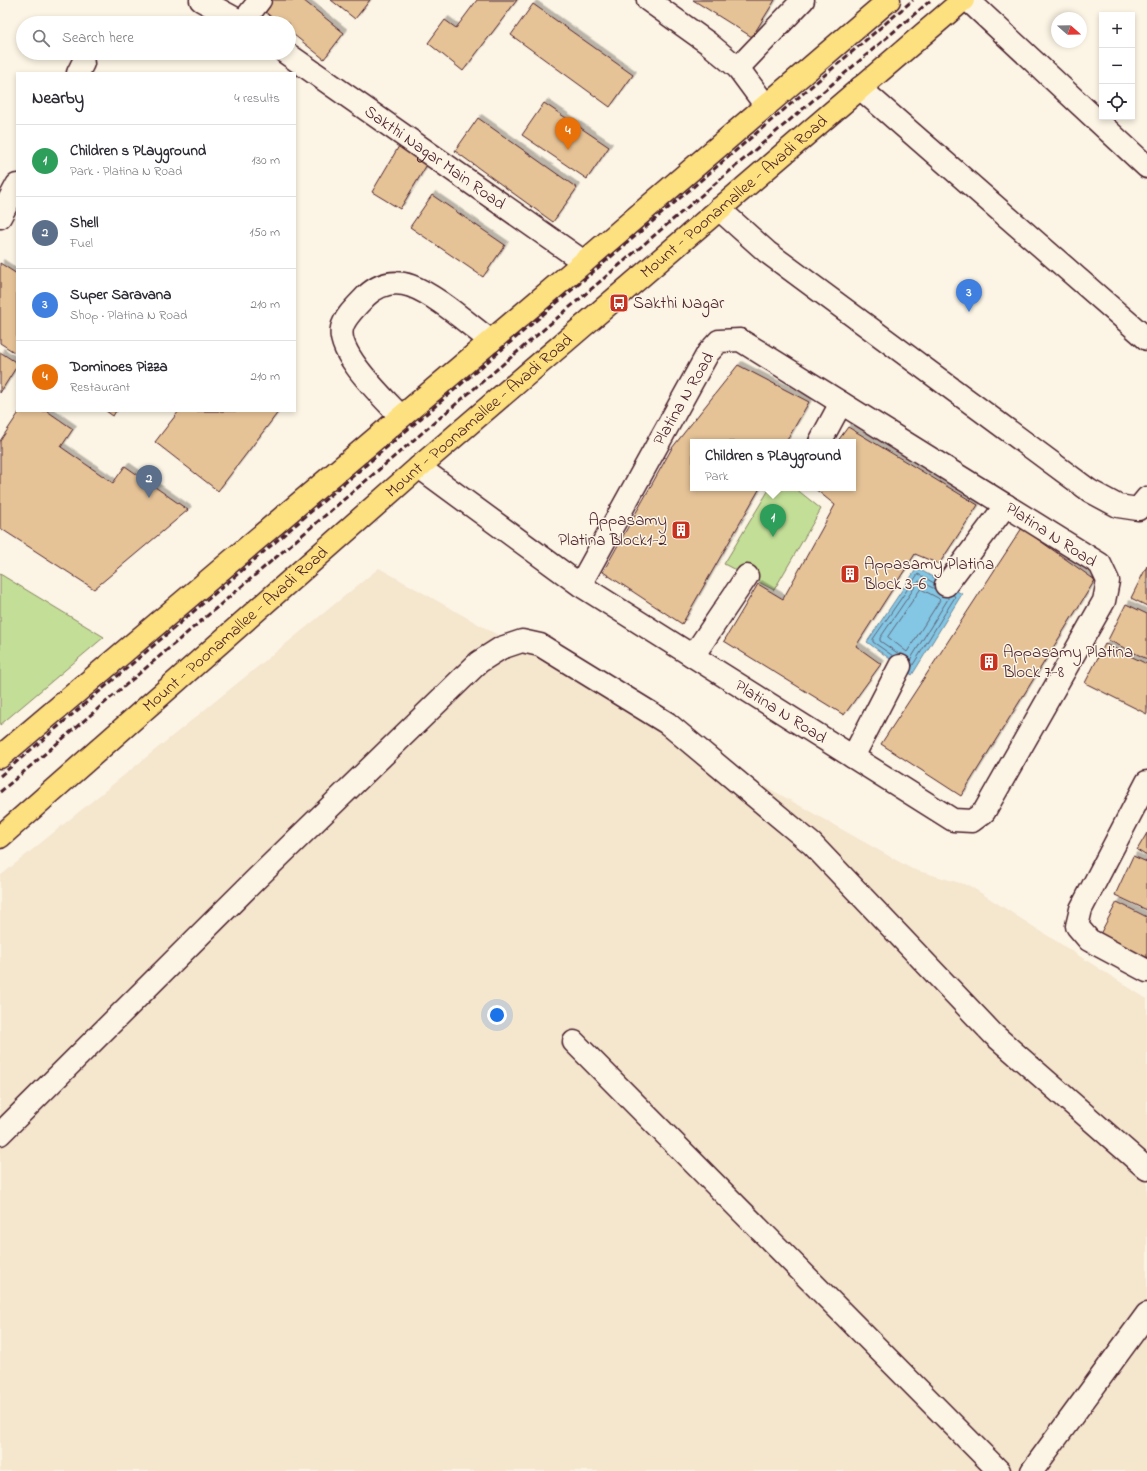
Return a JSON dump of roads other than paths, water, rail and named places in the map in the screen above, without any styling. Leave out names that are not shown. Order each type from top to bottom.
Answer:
[{"type":"main road","name":"Mount - Poonamallee - Avadi Road","points":[[0,836],[419,467],[963,0]]},
{"type":"main road","points":[[0,757],[766,106],[878,3]]},
{"type":"street","points":[[201,0],[230,16]]},
{"type":"street","points":[[248,16],[260,0]]},
{"type":"street","points":[[648,0],[708,43],[738,68],[766,106]]},
{"type":"street","points":[[738,68],[803,0]]},
{"type":"street","points":[[968,0],[1147,167]]},
{"type":"street","name":"Sakthi Nagar Main Road","points":[[296,60],[584,262]]},
{"type":"street","points":[[860,88],[1147,339]]},
{"type":"street","points":[[0,217],[16,188]]},
{"type":"street","points":[[719,209],[767,252],[1090,491],[1118,506],[1138,509],[1147,498]]},
{"type":"street","points":[[401,417],[347,354],[342,340],[342,328],[350,314],[370,293],[380,286],[395,282],[410,286],[426,294],[491,341]]},
{"type":"street","name":"Platina N Road","points":[[740,340],[841,404],[1100,564],[1108,581],[1104,600],[984,812],[972,821],[953,820],[580,585],[708,353],[719,341],[740,340]]},
{"type":"street","points":[[822,439],[841,404]]},
{"type":"street","points":[[419,467],[580,585]]},
{"type":"street","points":[[946,585],[1006,505]]},
{"type":"street","points":[[693,656],[746,576]]},
{"type":"street","points":[[0,1134],[249,886],[479,662],[501,648],[522,641],[540,645],[667,723],[806,839],[993,1034],[1147,1170]]},
{"type":"street","points":[[853,757],[900,666]]},
{"type":"street","points":[[1147,782],[1081,909],[1077,926],[1089,940],[1147,971]]},
{"type":"street","points":[[574,1042],[999,1471]]},
{"type":"street","points":[[1032,1471],[1147,1314]]},
{"type":"water","points":[[917,568],[962,594],[912,675],[867,642]]},
{"type":"railway","points":[[0,776],[913,0]]},
{"type":"railway","points":[[0,792],[931,0]]},
{"type":"place","name":"Dominoes Pizza","points":[[568,150]]},
{"type":"place","name":"Sakthi Nagar","points":[[619,303]]},
{"type":"place","name":"Super Saravana","points":[[969,312]]},
{"type":"place","name":"Shell","points":[[149,498]]},
{"type":"place","name":"Appasamy Platina Block1-2","points":[[681,530]]},
{"type":"place","name":"Children s PLayground","points":[[773,537]]},
{"type":"place","name":"Appasamy Platina Block 3-6","points":[[850,574]]},
{"type":"place","name":"Appasamy Platina Block 7-8","points":[[989,662]]}]
